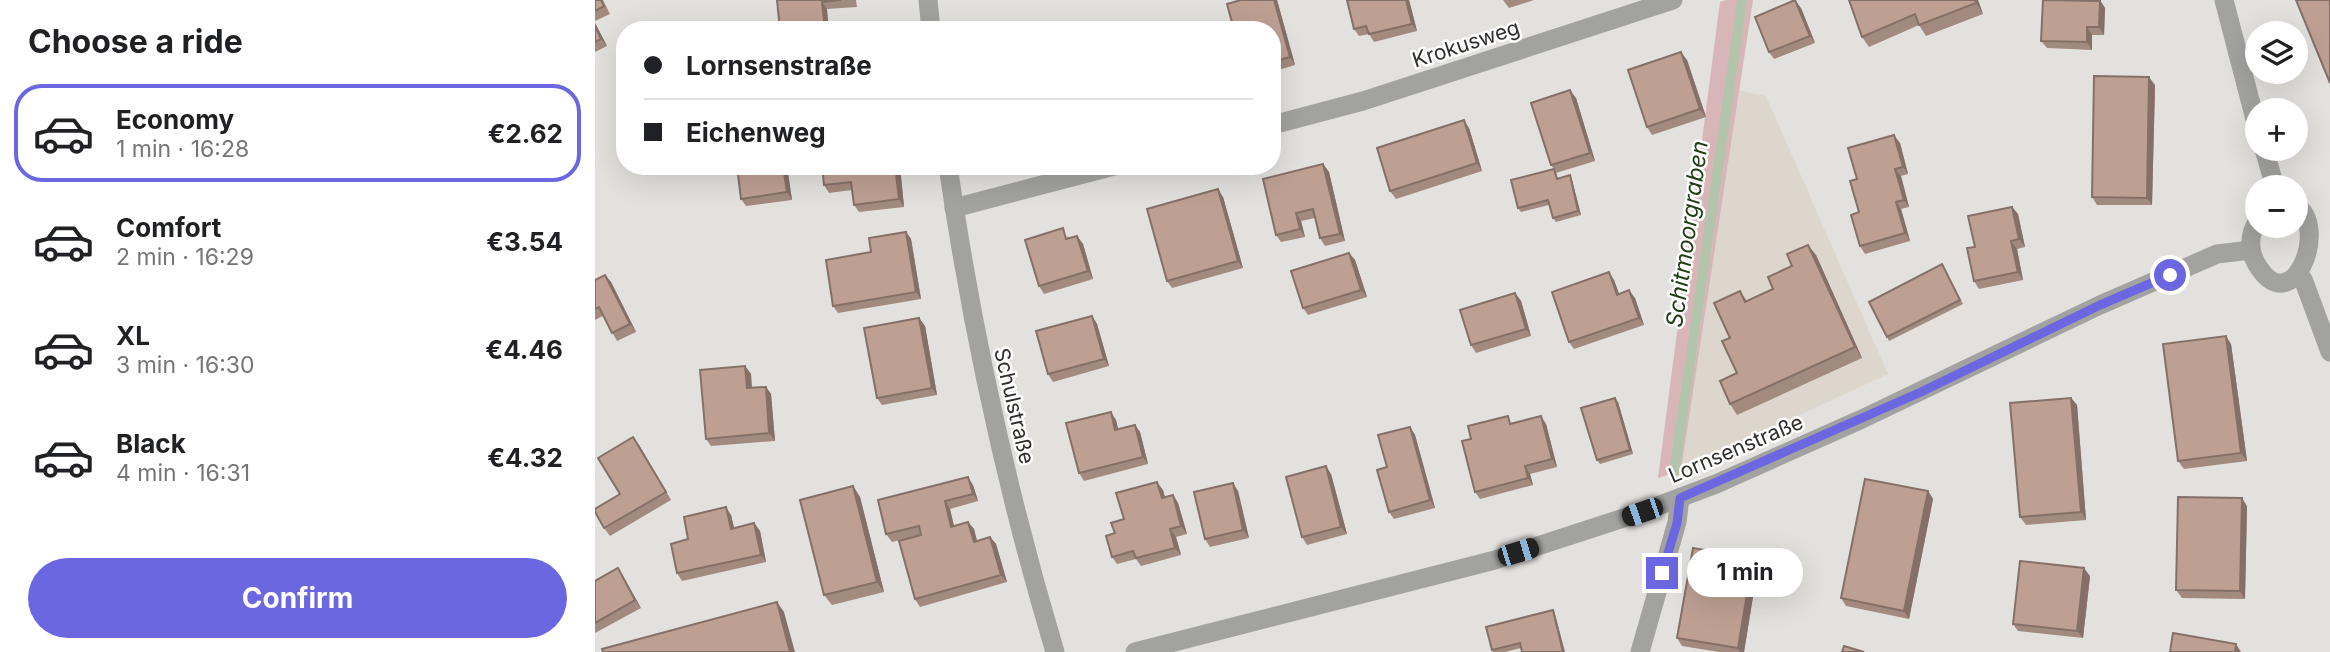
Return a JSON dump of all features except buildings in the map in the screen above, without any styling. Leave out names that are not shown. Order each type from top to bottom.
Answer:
[{"type":"street","points":[[928,0],[930,21]]},
{"type":"street","name":"Krokusweg","points":[[1281,123],[1363,101],[1673,0]]},
{"type":"street","points":[[2224,0],[2249,98]]},
{"type":"street","name":"Schulstraße","points":[[949,175],[970,309],[993,421],[1055,652]]},
{"type":"street","points":[[954,208],[1080,175]]},
{"type":"street","points":[[2251,238],[2251,250],[2261,270],[2270,277],[2292,282],[2303,279],[2323,263],[2327,237],[2327,223],[2308,212]]},
{"type":"street","name":"Lornsenstraße","points":[[1135,652],[1495,560],[1680,498],[1945,381],[2100,305],[2217,254],[2251,250]]},
{"type":"street","points":[[2303,279],[2330,352]]},
{"type":"street","points":[[1640,652],[1677,523],[1680,498]]},
{"type":"shaded area","points":[[1753,0],[1681,470],[1658,478],[1720,2]]},
{"type":"shaded area","points":[[1737,90],[1766,96],[1888,374],[1681,470]]},
{"type":"waterway","name":"Schitmoorgraben","points":[[1674,473],[1742,1]]},
{"type":"route","points":[[1662,573],[1677,523],[1680,498],[1921,392],[2100,305],[2170,275]]}]
